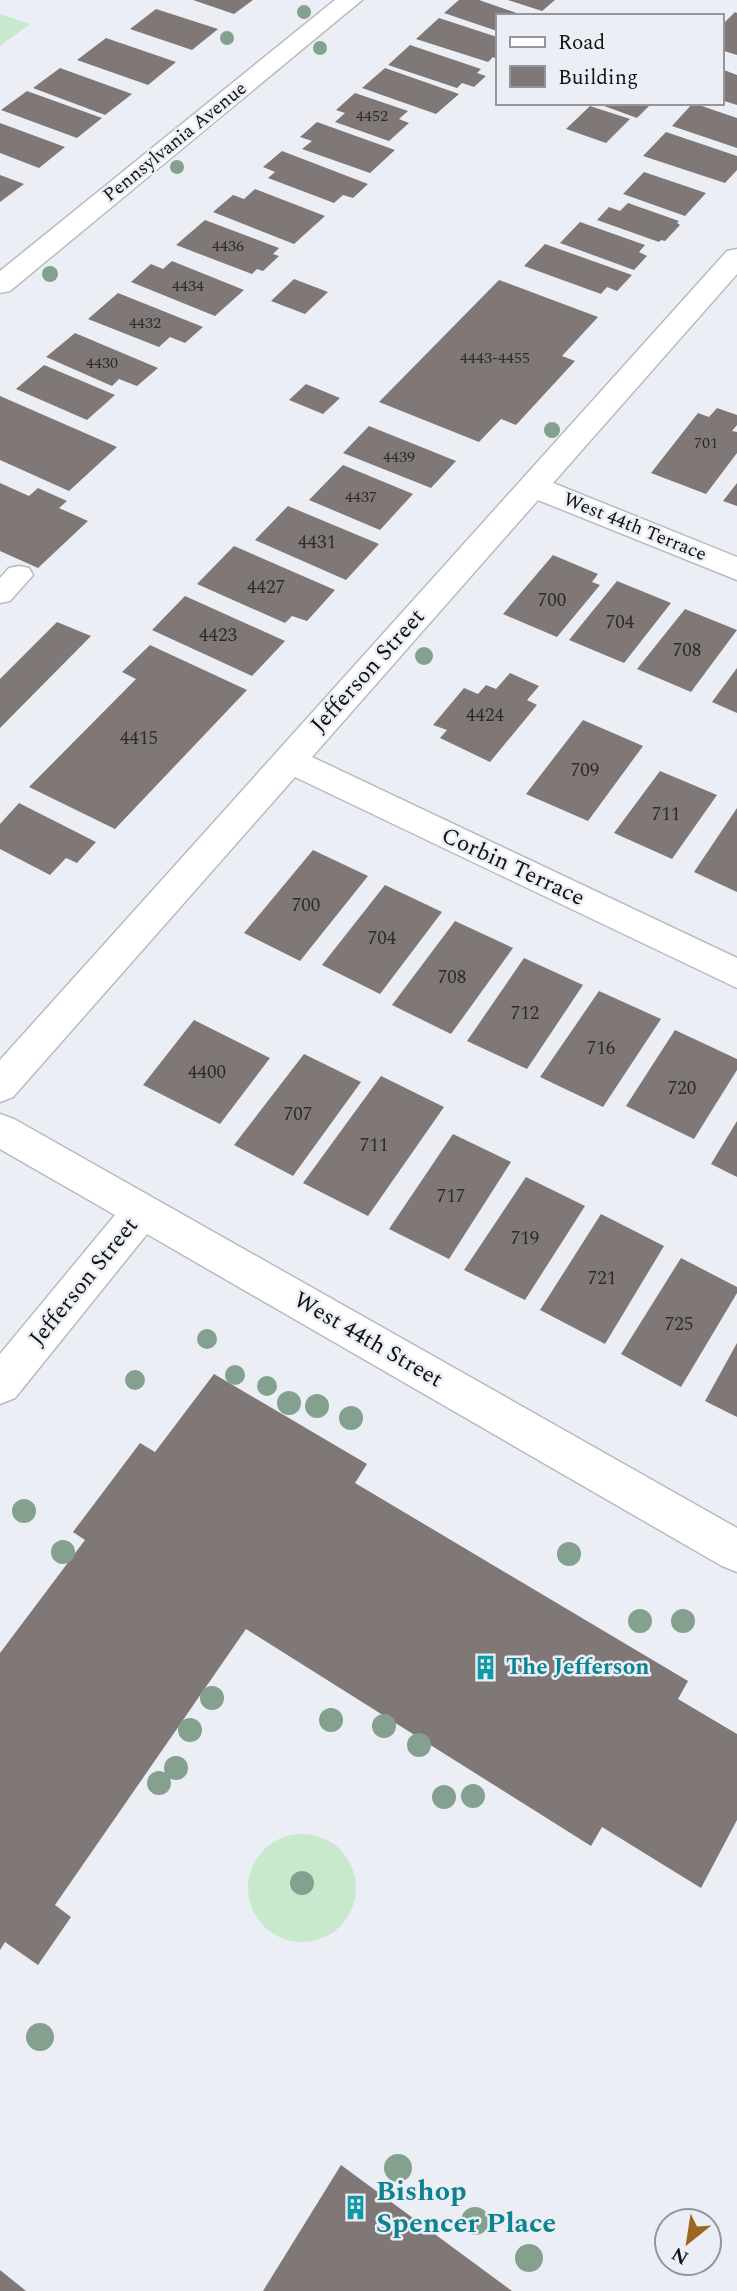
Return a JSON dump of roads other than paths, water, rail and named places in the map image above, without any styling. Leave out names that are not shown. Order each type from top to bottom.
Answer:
[{"type":"street","name":"Pennsylvania Avenue","points":[[0,285],[350,0]]},
{"type":"street","name":"Jefferson Street","points":[[0,1086],[737,257]]},
{"type":"street","name":"West 44th Terrace","points":[[533,485],[737,569]]},
{"type":"street","name":"Corbin Terrace","points":[[289,760],[737,974]]},
{"type":"street","name":"West 44th Street","points":[[0,1129],[737,1551]]},
{"type":"street","name":"Jefferson Street","points":[[0,1385],[142,1211]]},
{"type":"place","name":"The Jefferson","points":[[486,1667]]},
{"type":"place","name":"Bishop Spencer Place","points":[[356,2207]]}]
